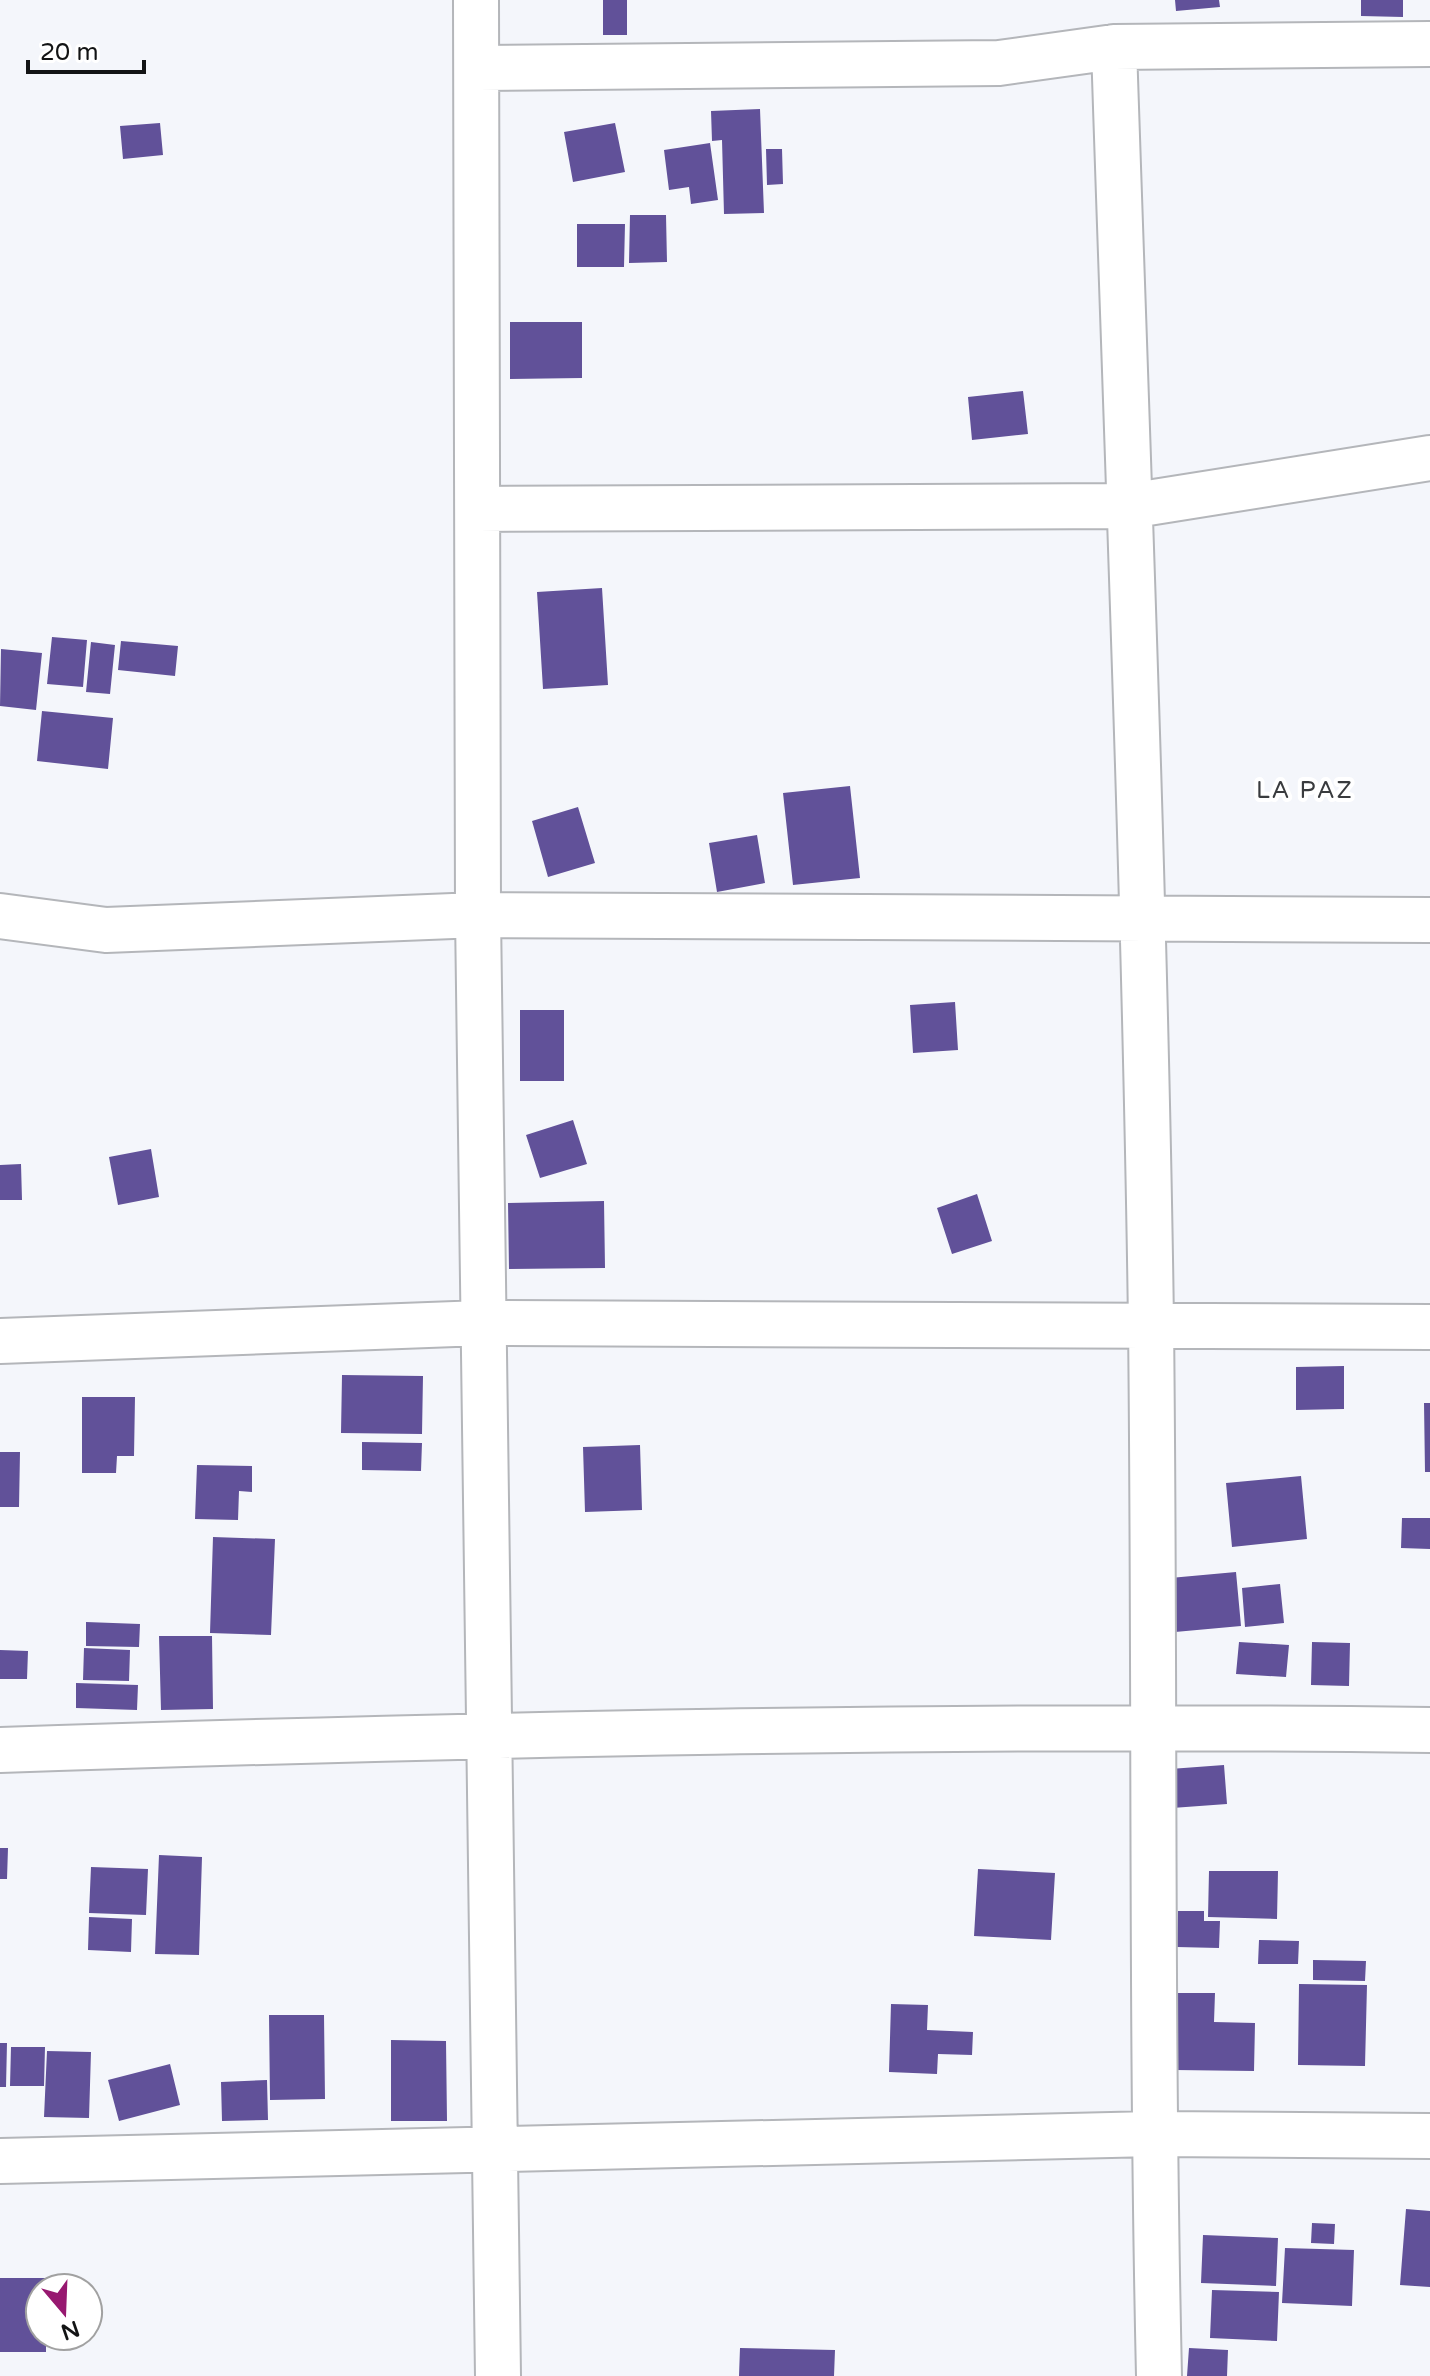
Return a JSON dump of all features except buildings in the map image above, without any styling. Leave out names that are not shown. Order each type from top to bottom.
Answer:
[{"type":"street","points":[[476,0],[478,915],[498,2376]]},
{"type":"street","points":[[478,68],[999,63],[1114,47],[1430,44]]},
{"type":"street","points":[[1114,47],[1143,918],[1151,1325],[1153,2134],[1159,2376]]},
{"type":"street","points":[[478,509],[1129,506],[1430,458]]},
{"type":"street","points":[[0,916],[106,930],[478,915],[1430,920]]},
{"type":"street","points":[[0,1341],[482,1323],[1430,1327]]},
{"type":"street","points":[[0,1750],[490,1734],[1152,1726],[1430,1730]]},
{"type":"street","points":[[0,2161],[1153,2134],[1430,2136]]},
{"type":"district","name":"LA PAZ","points":[[1305,790]]}]
